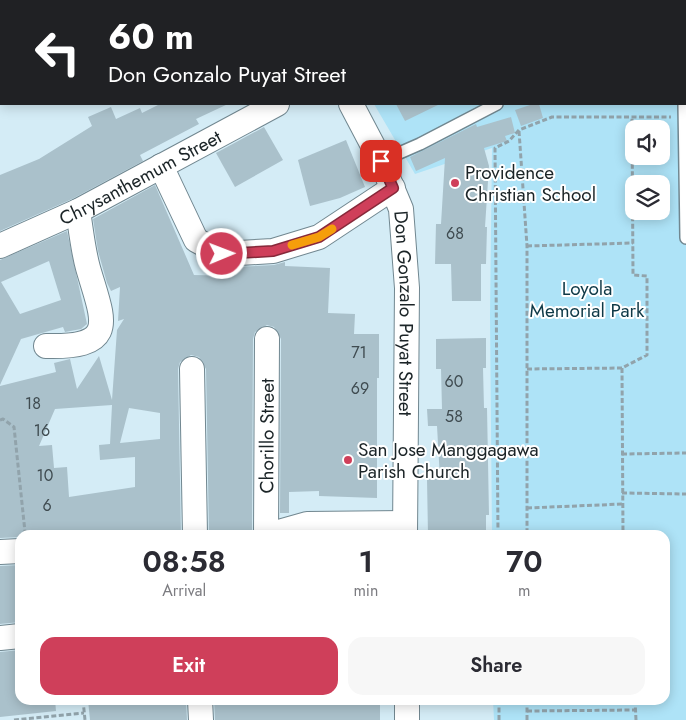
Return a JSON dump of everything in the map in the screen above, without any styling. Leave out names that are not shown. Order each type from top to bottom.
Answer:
[{"type":"street","name":"Chrysanthemum Street","points":[[0,246],[78,211],[275,105]]},
{"type":"street","name":"Don Gonzalo Puyat Street","points":[[352,105],[381,161],[401,209],[408,288],[405,529]]},
{"type":"street","points":[[161,166],[196,240],[222,254],[273,251],[319,237],[393,188]]},
{"type":"street","points":[[46,346],[79,346],[95,336],[102,326],[103,315],[87,265],[78,211]]},
{"type":"street","name":"Chorillo Street","points":[[267,339],[267,530]]},
{"type":"street","points":[[192,369],[195,530]]},
{"type":"street","points":[[285,530],[307,524],[405,529]]},
{"type":"street","points":[[0,552],[15,551]]},
{"type":"street","points":[[0,638],[15,636]]},
{"type":"street","points":[[200,705],[201,720]]},
{"type":"street","points":[[407,705],[407,720]]},
{"type":"lane","points":[[381,161],[420,144],[495,105]]},
{"type":"lane","points":[[684,105],[686,238]]},
{"type":"path","points":[[498,530],[495,148],[509,141],[519,130],[552,117],[685,117]]},
{"type":"path","points":[[527,369],[622,368],[648,354],[647,276],[633,275],[632,117]]},
{"type":"path","points":[[519,130],[527,246],[527,530]]},
{"type":"path","points":[[527,246],[633,243]]},
{"type":"path","points":[[622,368],[623,530]]},
{"type":"path","points":[[0,420],[14,427],[25,530]]},
{"type":"path","points":[[622,454],[686,453]]},
{"type":"path","points":[[622,493],[686,494]]},
{"type":"path","points":[[527,508],[623,504]]},
{"type":"path","points":[[83,705],[85,720]]},
{"type":"path","points":[[499,705],[499,720]]},
{"type":"path","points":[[527,705],[527,720]]},
{"type":"path","points":[[635,705],[636,720]]},
{"type":"path","points":[[527,711],[635,710]]},
{"type":"path","points":[[14,720],[84,713]]},
{"type":"green space","name":"Loyola Memorial Park","points":[[375,105],[686,105],[686,720],[494,720],[493,705],[670,705],[670,530],[492,530],[490,315],[492,148],[415,174]]},
{"type":"building","points":[[158,105],[226,105],[196,119],[199,124],[140,155],[143,161],[72,199],[0,231],[0,175],[39,159],[92,126],[88,117],[111,107],[116,119],[140,108],[142,113]]},
{"type":"building","points":[[397,105],[438,105],[405,121]]},
{"type":"building","points":[[530,105],[539,105],[543,118],[521,126],[515,110]]},
{"type":"building","points":[[511,117],[515,133],[505,136],[507,141],[484,148],[489,166],[485,227],[487,227],[486,264],[481,264],[481,301],[452,301],[451,264],[435,264],[436,224],[441,224],[445,158],[416,171],[410,157],[476,124],[477,127]]},
{"type":"building","points":[[264,127],[283,160],[235,187],[216,153]]},
{"type":"building","points":[[346,140],[365,187],[340,198],[310,206],[298,160]]},
{"type":"building","points":[[155,185],[194,275],[234,276],[234,267],[274,265],[285,262],[285,266],[330,268],[328,313],[355,314],[354,334],[379,334],[377,498],[319,496],[319,491],[289,492],[289,513],[280,513],[281,339],[274,327],[267,325],[255,332],[253,339],[252,530],[209,530],[206,369],[199,357],[191,355],[180,362],[178,369],[181,530],[15,530],[15,537],[0,538],[0,386],[56,372],[54,363],[70,359],[77,389],[99,356],[112,400],[117,330],[124,319],[118,321],[120,287],[111,291],[98,251],[93,219]],"holes":[[[112,405],[110,444],[99,445],[100,460],[135,457],[135,487],[69,497],[67,467],[54,468],[52,445],[39,446],[55,409]],[[129,408],[160,413],[160,439],[120,443]]]},
{"type":"building","points":[[67,231],[87,324],[81,329],[65,332],[63,327],[21,339],[0,385],[0,260]],"holes":[[[49,261],[61,300],[20,314],[1,282]]]},
{"type":"building","points":[[486,338],[486,368],[483,368],[484,408],[487,408],[489,515],[486,515],[486,530],[428,530],[427,479],[440,479],[437,426],[428,426],[427,409],[442,409],[441,369],[436,369],[436,339]]},
{"type":"building","points":[[15,565],[15,622],[0,624],[0,566]]},
{"type":"building","points":[[15,650],[15,705],[55,705],[56,711],[0,717],[0,652]]},
{"type":"building","points":[[88,705],[186,705],[187,720],[90,720]]},
{"type":"building","points":[[214,705],[380,705],[380,720],[215,720]]},
{"type":"slow traffic","points":[[292,245],[319,237],[332,229]]},
{"type":"place","name":"Providence Christian School","points":[[455,183]]},
{"type":"place","name":"San Jose Manggagawa Parish Church","points":[[348,460]]},
{"type":"route","points":[[222,254],[273,251],[319,237],[393,188],[381,161]]}]
